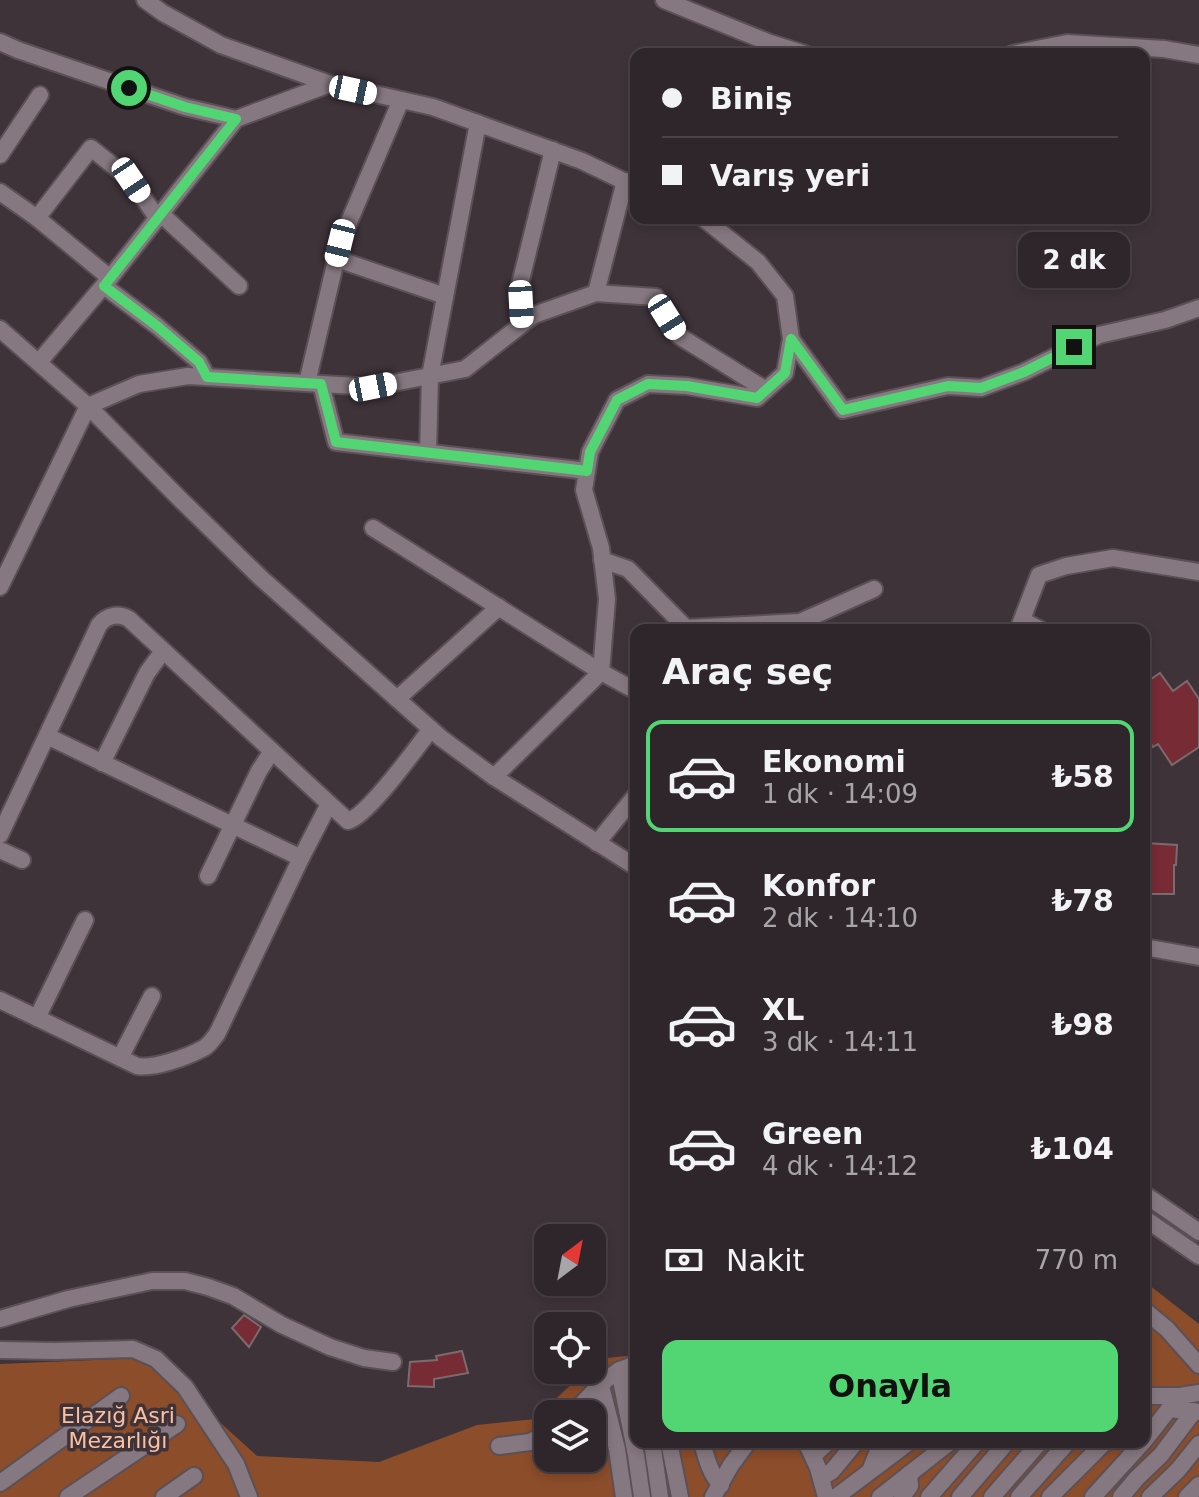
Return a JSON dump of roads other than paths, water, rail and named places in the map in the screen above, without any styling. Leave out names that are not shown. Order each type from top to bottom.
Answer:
[{"type":"street","points":[[145,0],[221,45],[330,84],[433,107],[582,161],[630,184],[596,293]]},
{"type":"street","points":[[664,0],[786,48]]},
{"type":"street","points":[[0,42],[185,107],[236,119]]},
{"type":"street","points":[[1042,48],[1067,43],[1148,48]]},
{"type":"street","points":[[1150,48],[1199,55]]},
{"type":"street","points":[[39,362],[107,282],[236,119],[330,84]]},
{"type":"street","points":[[0,155],[40,95]]},
{"type":"street","points":[[401,100],[340,243],[314,383],[336,442],[587,471]]},
{"type":"street","points":[[428,453],[430,376],[478,123]]},
{"type":"street","points":[[37,218],[91,148],[131,180],[159,216],[239,286]]},
{"type":"street","points":[[522,324],[520,284],[553,150]]},
{"type":"street","points":[[0,192],[37,218],[199,362],[207,377]]},
{"type":"street","points":[[494,777],[601,672],[607,599],[601,548],[584,490],[590,452],[617,400],[648,384],[687,386],[757,398],[785,373],[791,339],[785,296],[758,262],[710,224]]},
{"type":"street","points":[[337,259],[445,296]]},
{"type":"street","points":[[0,587],[88,406],[139,384],[188,376],[373,387],[430,376],[465,369],[534,315],[596,293],[656,297],[679,336],[766,390]]},
{"type":"street","points":[[791,339],[843,410],[948,386],[981,388],[1024,372],[1099,335],[1165,320],[1199,308]]},
{"type":"street","points":[[0,329],[88,406],[261,578],[431,729],[494,777],[630,863]]},
{"type":"street","points":[[373,528],[630,688]]},
{"type":"street","points":[[1020,624],[1039,575],[1066,566],[1113,558],[1199,572]]},
{"type":"street","points":[[602,560],[628,569],[682,624]]},
{"type":"street","points":[[762,624],[800,622],[874,589]]},
{"type":"street","points":[[397,699],[499,607]]},
{"type":"street","points":[[0,835],[103,621],[113,615],[124,616],[348,821],[355,819],[431,729]]},
{"type":"street","points":[[102,763],[147,673],[163,651]]},
{"type":"street","points":[[47,736],[301,858]]},
{"type":"street","points":[[208,876],[259,771],[272,751]]},
{"type":"street","points":[[597,843],[630,802]]},
{"type":"street","points":[[0,1000],[137,1066],[147,1068],[204,1049],[217,1034],[329,804]]},
{"type":"street","points":[[0,850],[22,860]]},
{"type":"street","points":[[37,1018],[85,920]]},
{"type":"street","points":[[1150,948],[1199,957]]},
{"type":"street","points":[[120,1058],[152,996]]},
{"type":"street","points":[[1150,1198],[1199,1232]]},
{"type":"street","points":[[1150,1222],[1199,1256]]},
{"type":"street","points":[[0,1319],[68,1299],[152,1281],[185,1281],[233,1296],[298,1334],[330,1347],[364,1358],[393,1362]]},
{"type":"street","points":[[1150,1315],[1199,1365]]},
{"type":"street","points":[[0,1350],[133,1349],[149,1355],[185,1387],[236,1464],[249,1497]]},
{"type":"street","points":[[586,1400],[628,1367],[630,1389]]},
{"type":"street","points":[[601,1386],[617,1449],[624,1497]]},
{"type":"street","points":[[1150,1396],[1199,1393]]},
{"type":"street","points":[[0,1483],[121,1396]]},
{"type":"street","points":[[1150,1433],[1169,1409],[1196,1412]]},
{"type":"street","points":[[1121,1497],[1196,1412]]},
{"type":"street","points":[[68,1497],[177,1424]]},
{"type":"street","points":[[499,1446],[534,1440]]},
{"type":"street","points":[[1150,1497],[1199,1444]]},
{"type":"street","points":[[635,1448],[642,1497]]},
{"type":"street","points":[[653,1448],[660,1497]]},
{"type":"street","points":[[670,1448],[680,1497]]},
{"type":"street","points":[[704,1448],[717,1491]]},
{"type":"street","points":[[717,1491],[740,1448]]},
{"type":"street","points":[[821,1478],[832,1471],[851,1448]]},
{"type":"street","points":[[869,1473],[880,1448]]},
{"type":"street","points":[[836,1497],[901,1448]]},
{"type":"street","points":[[880,1497],[942,1448]]},
{"type":"street","points":[[929,1497],[972,1448]]},
{"type":"street","points":[[960,1497],[1002,1448]]},
{"type":"street","points":[[992,1497],[1035,1448]]},
{"type":"street","points":[[1019,1497],[1063,1448]]},
{"type":"street","points":[[1050,1497],[1099,1448]]},
{"type":"street","points":[[1093,1497],[1138,1448]]},
{"type":"street","points":[[810,1449],[826,1497]]},
{"type":"street","points":[[902,1497],[910,1486],[909,1474]]},
{"type":"street","points":[[164,1497],[194,1476]]},
{"type":"street","points":[[1187,1497],[1199,1485]]},
{"type":"park label","name":"Elazığ Asri Mezarlığı","points":[[118,1428]]}]
